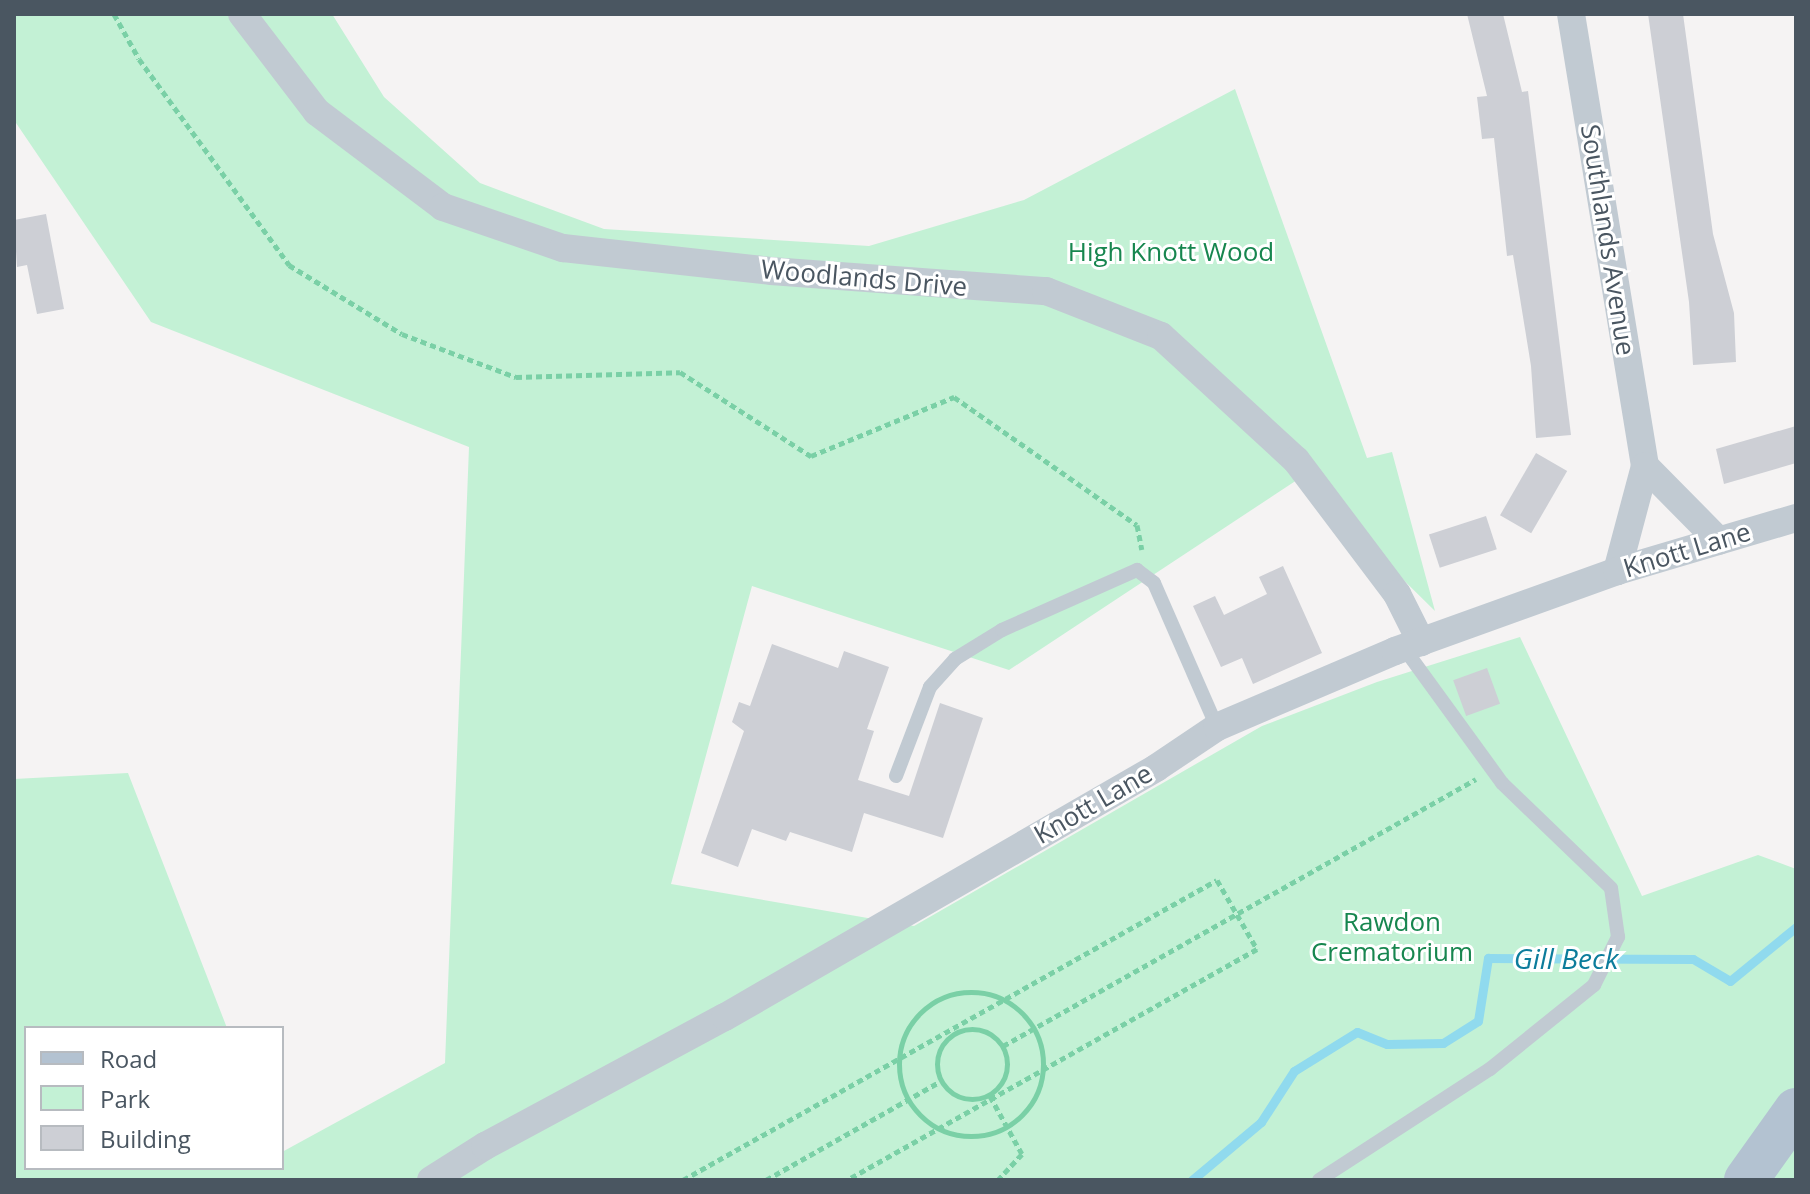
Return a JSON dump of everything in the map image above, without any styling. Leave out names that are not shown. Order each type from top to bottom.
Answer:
[{"type":"main road","points":[[1746,1180],[1796,1110]]},
{"type":"street","name":"Woodlands Drive","points":[[242,14],[317,112],[443,207],[563,248],[771,271],[1046,291],[1161,336],[1296,460],[1397,594],[1413,645]]},
{"type":"street","name":"Southlands Avenue","points":[[1571,14],[1645,466],[1617,571]]},
{"type":"street","points":[[1645,466],[1719,541]]},
{"type":"street","name":"Knott Lane","points":[[431,1180],[485,1146],[738,1010],[1156,768],[1217,727],[1413,645],[1617,571],[1796,518]]},
{"type":"lane","points":[[896,776],[930,687],[955,659],[1002,630],[1127,572],[1147,574],[1217,727]]},
{"type":"lane","points":[[1319,1180],[1490,1069],[1594,985],[1618,937],[1611,888],[1493,770],[1413,645]]},
{"type":"path","points":[[114,14],[139,59],[289,265],[402,334],[516,377],[680,372],[811,456],[954,397],[1137,525],[1147,574]]},
{"type":"path","points":[[1003,1046],[1493,770]]},
{"type":"path","points":[[683,1180],[1217,880],[1257,949],[936,1126],[847,1180]]},
{"type":"path","points":[[971,992],[1004,1000],[1035,1030],[1043,1067],[1035,1100],[1008,1126],[978,1137],[936,1126],[908,1098],[899,1061],[904,1037],[936,1001],[971,992]]},
{"type":"path","points":[[948,1032],[985,1030],[1003,1046],[1007,1068],[990,1096]]},
{"type":"path","points":[[948,1032],[938,1057],[941,1081],[957,1096],[990,1096]]},
{"type":"path","points":[[766,1180],[941,1081]]},
{"type":"path","points":[[990,1096],[1022,1154],[998,1180]]},
{"type":"green space","points":[[14,14],[332,14],[384,97],[480,183],[604,229],[869,246],[1024,200],[1235,89],[1367,458],[1392,452],[1435,611],[1300,478],[1009,670],[752,586],[671,884],[914,926],[1262,726],[1377,682],[1520,637],[1642,896],[1758,855],[1796,869],[1796,1180],[14,1180],[14,779],[128,773],[226,1026],[24,1026],[24,1170],[284,1170],[284,1151],[445,1063],[469,447],[151,322],[14,120]]},
{"type":"building","points":[[1467,14],[1503,14],[1522,92],[1528,91],[1571,435],[1536,438],[1531,366],[1513,255],[1507,256],[1494,138],[1482,139],[1477,97],[1487,96]]},
{"type":"building","points":[[1648,14],[1683,14],[1713,234],[1734,313],[1736,362],[1693,365],[1689,302]]},
{"type":"building","points":[[46,214],[64,309],[37,314],[27,265],[17,267],[14,220]]},
{"type":"building","points":[[1796,426],[1796,463],[1724,484],[1716,449]]},
{"type":"building","points":[[1536,453],[1567,471],[1531,533],[1500,515]]},
{"type":"building","points":[[1486,516],[1497,549],[1440,568],[1429,535]]},
{"type":"building","points":[[1283,566],[1322,653],[1253,684],[1242,658],[1221,667],[1193,606],[1215,596],[1224,615],[1267,594],[1259,577]]},
{"type":"building","points":[[772,644],[838,668],[844,651],[889,667],[867,729],[874,731],[858,780],[909,796],[940,703],[983,718],[943,838],[864,813],[852,852],[790,832],[786,841],[752,829],[738,867],[701,853],[744,731],[732,722],[739,702],[750,706]]},
{"type":"building","points":[[1487,668],[1500,704],[1466,716],[1453,680]]},
{"type":"waterway","name":"Gill Beck","points":[[1192,1180],[1261,1122],[1294,1071],[1357,1032],[1387,1044],[1443,1043],[1478,1021],[1488,958],[1693,959],[1730,981],[1796,927]]},
{"type":"park label","name":"High Knott Wood","points":[[1171,252]]},
{"type":"park label","name":"Rawdon Crematorium","points":[[1392,937]]}]
